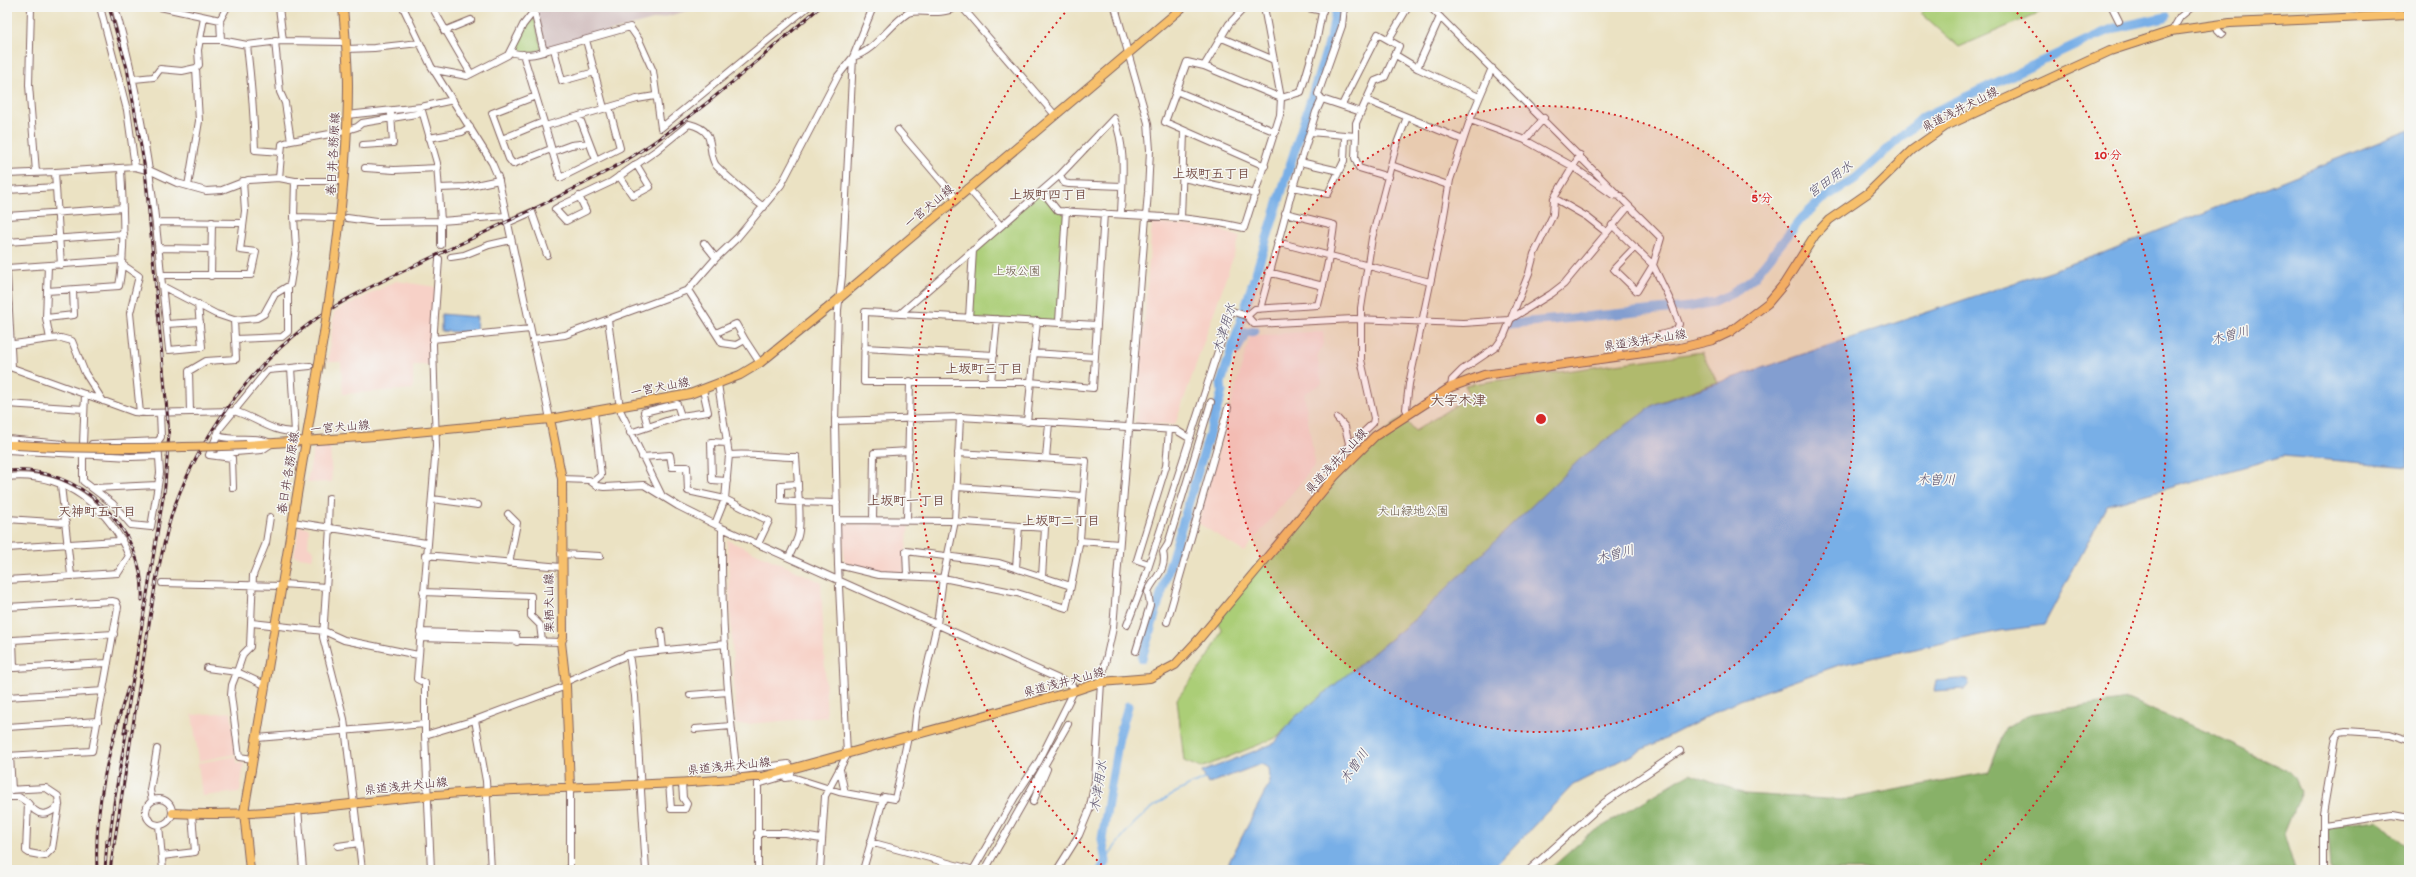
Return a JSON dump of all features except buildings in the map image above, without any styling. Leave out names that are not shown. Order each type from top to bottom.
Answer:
[{"type":"main road","name":"春日井各務原線","points":[[250,870],[244,812],[324,333],[344,181],[347,115],[344,7]]},
{"type":"main road","name":"一宮犬山線","points":[[7,445],[79,450],[127,450],[306,442],[550,419],[594,412],[703,390],[760,363],[1183,7]]},
{"type":"main road","name":"県道浅井犬山線","points":[[172,813],[192,814],[244,812],[355,804],[428,796],[570,787],[682,783],[763,776],[847,755],[1074,692],[1101,682],[1150,678],[1175,665],[1199,639],[1335,476],[1375,436],[1408,413],[1450,387],[1484,375],[1697,345],[1730,332],[1768,303],[1784,284],[1815,235],[1829,220],[1868,193],[1912,150],[1932,135],[2110,51],[2172,31],[2217,24],[2409,14]]},
{"type":"main road","name":"栗栖犬山線","points":[[550,419],[562,479],[561,567],[563,637],[560,642],[566,684],[570,787]]},
{"type":"street","points":[[31,7],[29,84],[36,172]]},
{"type":"street","points":[[100,7],[127,110],[135,167]]},
{"type":"street","points":[[115,7],[134,79],[151,171],[169,350],[202,347],[198,304]]},
{"type":"street","points":[[160,7],[204,18],[220,20]]},
{"type":"street","points":[[221,40],[220,20],[227,7]]},
{"type":"street","points":[[279,7],[284,41]]},
{"type":"street","points":[[403,7],[419,43],[492,163],[499,180],[550,419]]},
{"type":"street","points":[[432,7],[444,32],[471,74]]},
{"type":"street","points":[[510,52],[529,56],[630,27],[639,40],[653,71],[655,96],[661,128],[808,7]]},
{"type":"street","points":[[533,339],[563,336],[688,290],[716,258],[737,238],[781,185],[838,76],[853,57],[873,7]]},
{"type":"street","points":[[853,57],[863,52],[910,12],[945,12],[956,7]]},
{"type":"street","points":[[962,7],[1055,115]]},
{"type":"street","points":[[1057,870],[1079,836],[1089,811],[1095,781],[1101,682],[1113,628],[1146,216],[1150,150],[1148,124],[1115,7]]},
{"type":"street","points":[[1204,66],[1229,24],[1245,7]]},
{"type":"street","points":[[1042,191],[1058,211],[1181,218],[1244,228],[1276,132],[1280,115],[1281,98],[1264,7]]},
{"type":"street","points":[[1265,166],[1184,132],[1165,122],[1187,62],[1204,66],[1281,98],[1301,92],[1323,9],[1303,7]]},
{"type":"street","points":[[1344,7],[1342,26],[1318,94],[1322,99],[1361,112]]},
{"type":"street","points":[[1389,39],[1408,7]]},
{"type":"street","points":[[1430,7],[1544,118],[1661,238],[1653,265],[1637,292],[1614,270],[1635,247]]},
{"type":"street","points":[[2112,7],[2119,21]]},
{"type":"street","points":[[2172,31],[2180,17],[2192,7]]},
{"type":"street","points":[[435,70],[460,76],[471,74],[508,55],[533,9]]},
{"type":"street","points":[[533,9],[544,52]]},
{"type":"street","points":[[1417,68],[1440,17]]},
{"type":"street","points":[[188,186],[199,121],[196,68],[199,65],[200,40],[204,18]]},
{"type":"street","points":[[444,32],[471,20]]},
{"type":"street","points":[[2217,24],[2218,30],[2222,34]]},
{"type":"street","points":[[1342,105],[1378,34],[1399,46],[1394,54],[1385,77],[1375,81],[1356,123],[1355,158],[1360,168],[1389,177]]},
{"type":"street","points":[[1222,38],[1274,60]]},
{"type":"street","points":[[200,40],[221,40],[247,45],[284,41],[374,48],[419,43]]},
{"type":"street","points":[[523,54],[560,178],[620,148],[606,108],[586,40]]},
{"type":"street","points":[[275,41],[280,92],[285,103],[291,141]]},
{"type":"street","points":[[247,45],[253,93],[252,113],[255,150],[281,152]]},
{"type":"street","points":[[554,49],[562,81],[595,72]]},
{"type":"street","points":[[1394,54],[1417,68],[1479,97]]},
{"type":"street","points":[[820,870],[823,805],[828,788],[840,770],[847,755],[838,565],[835,421],[839,297],[842,276],[853,57]]},
{"type":"street","points":[[134,79],[154,77],[160,69],[182,71],[196,68]]},
{"type":"street","points":[[1408,413],[1406,409],[1409,384],[1448,185],[1470,120],[1492,68]]},
{"type":"street","points":[[1176,90],[1276,132]]},
{"type":"street","points":[[536,96],[492,113],[509,159],[513,164],[552,150],[571,145],[589,143]]},
{"type":"street","points":[[502,139],[544,124],[579,116],[637,99],[655,96]]},
{"type":"street","points":[[1247,316],[1257,308],[1300,162],[1322,99]]},
{"type":"street","points":[[279,178],[282,144],[347,130],[362,122],[392,118],[453,100]]},
{"type":"street","points":[[1366,100],[1464,140]]},
{"type":"street","points":[[363,145],[393,143],[392,118],[390,110]]},
{"type":"street","points":[[347,115],[390,110],[421,110]]},
{"type":"street","points":[[421,110],[438,168],[441,245]]},
{"type":"street","points":[[579,116],[596,160]]},
{"type":"street","points":[[1335,476],[1333,468],[1350,443],[1373,423],[1374,418],[1361,360],[1361,320],[1367,264],[1377,215],[1389,177],[1391,165],[1407,117]]},
{"type":"street","points":[[900,313],[1060,175],[1114,118],[1121,136],[1121,214]]},
{"type":"street","points":[[1525,140],[1544,118]]},
{"type":"street","points":[[1470,120],[1525,140],[1572,166],[1613,195],[1621,196]]},
{"type":"street","points":[[579,196],[586,211],[566,221],[555,210],[579,196],[619,176],[689,124],[699,126],[712,141],[716,165],[764,207]]},
{"type":"street","points":[[429,138],[462,132],[470,127]]},
{"type":"street","points":[[898,130],[956,198]]},
{"type":"street","points":[[1181,218],[1184,132]]},
{"type":"street","points":[[1310,132],[1356,136]]},
{"type":"street","points":[[1293,187],[1328,194],[1344,161],[1345,136]]},
{"type":"street","points":[[1450,387],[1452,380],[1462,370],[1499,344],[1527,278],[1534,254],[1553,215],[1554,198],[1580,155]]},
{"type":"street","points":[[1300,162],[1339,172]]},
{"type":"street","points":[[619,176],[633,196],[650,187],[636,164]]},
{"type":"street","points":[[1391,165],[1448,185]]},
{"type":"street","points":[[7,174],[121,169],[135,167],[151,171],[168,180],[188,186],[215,191],[243,181],[279,178],[295,182],[344,181]]},
{"type":"street","points":[[365,168],[394,170],[438,168]]},
{"type":"street","points":[[47,291],[119,286],[124,234],[121,169]]},
{"type":"street","points":[[55,172],[62,265]]},
{"type":"street","points":[[1060,175],[1064,183],[1069,184],[1122,186]]},
{"type":"street","points":[[1183,178],[1256,194]]},
{"type":"street","points":[[439,188],[466,187],[499,180]]},
{"type":"street","points":[[161,275],[251,275],[256,252],[240,250],[243,223],[243,181]]},
{"type":"street","points":[[235,339],[282,337],[288,332],[288,287],[296,248],[294,217],[295,182]]},
{"type":"street","points":[[7,190],[56,186]]},
{"type":"street","points":[[968,188],[1000,226]]},
{"type":"street","points":[[1554,198],[1587,217],[1606,232]]},
{"type":"street","points":[[1127,625],[1149,564],[1189,438],[1232,311],[1247,316],[1258,325],[1361,320],[1422,320],[1464,323],[1509,320],[1551,294],[1564,284],[1629,206]]},
{"type":"street","points":[[7,216],[123,208]]},
{"type":"street","points":[[1059,322],[1066,211]]},
{"type":"street","points":[[507,223],[532,212],[547,255]]},
{"type":"street","points":[[1097,325],[865,312],[864,382],[1030,382],[1093,388],[1094,357],[1097,325],[1104,213]]},
{"type":"street","points":[[1257,308],[1318,305],[1331,255],[1334,225],[1285,213]]},
{"type":"street","points":[[347,218],[376,222],[441,221],[506,216]]},
{"type":"street","points":[[294,217],[335,218]]},
{"type":"street","points":[[156,222],[243,223]]},
{"type":"street","points":[[211,276],[212,222]]},
{"type":"street","points":[[1612,225],[1653,265],[1678,319],[1677,328],[1622,345],[1619,349],[1620,357]]},
{"type":"street","points":[[7,242],[124,234]]},
{"type":"street","points":[[451,258],[464,255],[489,244],[511,240]]},
{"type":"street","points":[[1277,242],[1367,264],[1430,282]]},
{"type":"street","points":[[704,243],[716,258]]},
{"type":"street","points":[[159,248],[212,249]]},
{"type":"street","points":[[969,318],[973,250]]},
{"type":"street","points":[[432,870],[425,735],[425,683],[417,679],[426,543],[432,499],[436,430],[433,339],[439,259]]},
{"type":"street","points":[[7,268],[122,262],[139,276],[130,314],[140,413]]},
{"type":"street","points":[[48,266],[46,318],[50,339]]},
{"type":"street","points":[[1268,272],[1323,286]]},
{"type":"street","points":[[7,273],[10,366],[103,401],[140,413],[234,411],[246,414],[280,432],[295,432],[291,368]]},
{"type":"street","points":[[162,286],[216,314],[234,320],[257,318],[264,314],[275,294],[288,287]]},
{"type":"street","points":[[46,318],[74,315],[73,290]]},
{"type":"street","points":[[688,290],[722,343],[730,345],[745,340]]},
{"type":"street","points":[[991,382],[997,319]]},
{"type":"street","points":[[190,412],[190,370],[206,361],[236,359],[234,320]]},
{"type":"street","points":[[608,320],[619,401]]},
{"type":"street","points":[[1027,422],[1037,321]]},
{"type":"street","points":[[166,324],[200,322]]},
{"type":"street","points":[[716,333],[736,324],[760,363]]},
{"type":"street","points":[[433,339],[530,328]]},
{"type":"street","points":[[9,344],[61,338],[72,342],[85,373],[103,401]]},
{"type":"street","points":[[864,348],[994,355]]},
{"type":"street","points":[[1033,353],[1094,357]]},
{"type":"street","points":[[233,488],[232,458],[209,455],[220,428],[268,370],[310,366]]},
{"type":"street","points":[[907,519],[910,381]]},
{"type":"street","points":[[715,524],[725,499],[729,455],[718,384]]},
{"type":"street","points":[[630,433],[681,416],[708,412],[703,390]]},
{"type":"street","points":[[83,444],[85,394]]},
{"type":"street","points":[[1136,651],[1150,605],[1148,592],[1158,577],[1164,557],[1163,552],[1171,536],[1211,402]]},
{"type":"street","points":[[7,404],[84,409]]},
{"type":"street","points":[[648,427],[644,412],[677,404],[681,416]]},
{"type":"street","points":[[1167,622],[1228,408]]},
{"type":"street","points":[[593,482],[601,475],[594,412]]},
{"type":"street","points":[[621,412],[662,496]]},
{"type":"street","points":[[83,455],[83,481],[96,488],[132,525],[152,527],[160,459],[158,441],[161,437],[160,413]]},
{"type":"street","points":[[835,421],[960,417],[1169,430],[1181,432],[1189,438]]},
{"type":"street","points":[[777,779],[792,777],[845,793],[883,800],[884,798],[895,799],[897,797],[937,624],[943,578],[955,521],[960,417]]},
{"type":"street","points":[[1338,418],[1345,427],[1350,443]]},
{"type":"street","points":[[1046,458],[1049,423]]},
{"type":"street","points":[[1149,564],[1136,560],[1166,466],[1169,430]]},
{"type":"street","points":[[218,436],[225,438],[261,438],[272,444]]},
{"type":"street","points":[[7,439],[83,444],[158,441]]},
{"type":"street","points":[[727,443],[711,442],[712,480],[727,481]]},
{"type":"street","points":[[217,456],[222,453],[262,450],[272,444]]},
{"type":"street","points":[[7,450],[83,455],[159,456]]},
{"type":"street","points":[[873,520],[874,453],[909,451]]},
{"type":"street","points":[[729,455],[746,453],[768,457],[796,457],[798,484],[798,535],[789,557]]},
{"type":"street","points":[[838,565],[879,575],[907,575],[943,578],[1017,593],[1066,608],[1080,541],[1086,461],[958,453]]},
{"type":"street","points":[[642,457],[670,455],[672,467],[687,467],[688,491],[725,499],[769,521],[758,544]]},
{"type":"street","points":[[7,477],[27,476],[61,485],[89,500],[104,514],[122,539],[129,556],[118,573],[7,580]]},
{"type":"street","points":[[562,479],[589,480],[597,486],[604,487],[640,484],[678,506],[722,528],[1072,685],[1074,692],[1038,763],[1015,797],[974,870],[870,842]]},
{"type":"street","points":[[96,488],[158,484]]},
{"type":"street","points":[[798,484],[781,485],[781,501],[798,503],[837,503]]},
{"type":"street","points":[[61,485],[71,575]]},
{"type":"street","points":[[957,487],[1083,496]]},
{"type":"street","points":[[329,498],[324,631],[325,644],[339,698],[345,731],[362,870]]},
{"type":"street","points":[[432,499],[478,505]]},
{"type":"street","points":[[508,514],[517,523],[509,563]]},
{"type":"street","points":[[253,759],[239,757],[231,696],[232,685],[243,654],[250,647],[252,623],[252,584],[256,565],[266,543],[270,518]]},
{"type":"street","points":[[7,519],[66,523]]},
{"type":"street","points":[[837,520],[907,519],[1045,528],[1042,577]]},
{"type":"street","points":[[292,522],[426,543]]},
{"type":"street","points":[[1016,568],[1019,526]]},
{"type":"street","points":[[722,528],[722,587],[725,644],[731,726],[737,768],[757,768],[788,764],[792,769],[791,774],[758,784]]},
{"type":"street","points":[[7,548],[122,539]]},
{"type":"street","points":[[1080,541],[1119,544]]},
{"type":"street","points":[[907,575],[906,552],[999,563],[1071,586]]},
{"type":"street","points":[[426,554],[561,567]]},
{"type":"street","points":[[561,554],[600,556]]},
{"type":"street","points":[[162,583],[326,587]]},
{"type":"street","points":[[423,592],[531,596],[531,616],[540,625],[542,641]]},
{"type":"street","points":[[7,607],[116,602],[118,607],[92,751],[8,756],[9,790],[52,790],[58,796],[59,805],[52,849],[45,856],[26,851],[28,803]]},
{"type":"street","points":[[252,623],[324,631],[344,640],[418,655]]},
{"type":"street","points":[[661,631],[663,649]]},
{"type":"street","points":[[108,663],[14,668],[13,640],[114,634]]},
{"type":"street","points":[[420,635],[517,642],[560,642]]},
{"type":"street","points":[[425,735],[475,720],[566,684],[629,654],[663,649],[725,644]]},
{"type":"street","points":[[629,654],[635,696],[646,870]]},
{"type":"street","points":[[207,668],[237,672],[266,685]]},
{"type":"street","points":[[7,697],[104,691]]},
{"type":"street","points":[[690,695],[728,692]]},
{"type":"street","points":[[475,720],[487,792],[491,870]]},
{"type":"street","points":[[7,726],[98,721]]},
{"type":"street","points":[[257,738],[425,724]]},
{"type":"street","points":[[984,870],[1068,724]]},
{"type":"street","points":[[695,729],[731,726]]},
{"type":"street","points":[[2323,870],[2326,788],[2336,737],[2340,732],[2390,734],[2409,740]]},
{"type":"street","points":[[157,750],[150,790],[152,801],[147,808],[146,814],[149,820],[159,825]]},
{"type":"street","points":[[1529,870],[1605,802],[1680,751]]},
{"type":"street","points":[[1033,802],[1047,769],[1038,763]]},
{"type":"street","points":[[757,768],[758,870]]},
{"type":"street","points":[[840,770],[845,793]]},
{"type":"street","points":[[669,783],[671,809],[685,809],[687,804],[683,798],[682,783]]},
{"type":"street","points":[[570,787],[570,870]]},
{"type":"street","points":[[7,797],[19,797],[28,803],[35,812],[40,815],[51,813],[59,805]]},
{"type":"street","points":[[152,801],[163,800],[168,803],[172,813],[170,818],[159,825]]},
{"type":"street","points":[[864,870],[870,842],[883,800]]},
{"type":"street","points":[[298,808],[303,870]]},
{"type":"street","points":[[162,856],[195,852],[192,814]]},
{"type":"street","points":[[2324,825],[2393,815],[2409,818]]},
{"type":"street","points":[[159,825],[163,870]]},
{"type":"street","points":[[757,833],[785,833],[821,839]]},
{"type":"street","points":[[338,846],[359,843]]},
{"type":"shaded area","points":[[535,7],[702,7],[544,49]]},
{"type":"shaded area","points":[[1152,223],[1219,229],[1240,237],[1175,425],[1136,423]]},
{"type":"shaded area","points":[[396,281],[436,287],[432,365],[413,365],[413,389],[343,394],[341,362],[328,362],[334,312]]},
{"type":"shaded area","points":[[1323,331],[1324,344],[1317,356],[1322,383],[1304,394],[1315,465],[1244,552],[1198,523],[1250,336]]},
{"type":"shaded area","points":[[330,446],[332,482],[307,483],[313,451],[317,447]]},
{"type":"shaded area","points":[[909,522],[904,573],[877,573],[844,562],[843,524]]},
{"type":"shaded area","points":[[299,525],[309,528],[308,546],[314,551],[312,559],[294,556]]},
{"type":"shaded area","points":[[727,540],[821,582],[827,717],[736,725]]},
{"type":"shaded area","points":[[231,712],[236,754],[199,761],[192,715]]},
{"type":"shaded area","points":[[237,756],[237,763],[244,763],[240,792],[202,796],[198,763]]},
{"type":"green space","points":[[1928,7],[2052,7],[1959,47],[1921,13]]},
{"type":"green space","points":[[534,17],[542,49],[530,54],[516,51],[526,26]]},
{"type":"green space","name":"上坂公園","points":[[1042,191],[1058,211],[1066,211],[1059,322],[969,318],[973,250]]},
{"type":"green space","name":"犬山緑地公園","points":[[1702,352],[1717,382],[1655,404],[1415,619],[1294,718],[1278,737],[1201,768],[1184,761],[1177,699],[1209,656],[1222,630],[1215,618],[1335,476],[1402,417],[1415,431],[1470,396],[1465,385]]},
{"type":"green space","points":[[2127,699],[2208,733],[2286,770],[2295,779],[2301,792],[2284,834],[2295,870],[1549,870],[1587,836],[1690,773],[1745,794],[1842,800],[1989,772],[2005,729],[2030,714]]},
{"type":"green space","points":[[2378,820],[2409,849],[2409,870],[2330,870],[2327,826]]},
{"type":"water","name":"木曽川","points":[[2409,130],[2409,467],[2283,456],[2107,505],[2044,625],[2000,631],[1839,665],[1740,700],[1573,785],[1491,870],[1225,870],[1270,782],[1269,768],[1261,764],[1208,784],[1202,772],[1275,743],[1294,718],[1415,619],[1580,459],[1655,404],[2103,253]]},
{"type":"water","points":[[441,314],[477,317],[476,333],[441,331]]},
{"type":"water","points":[[1957,679],[1968,680],[1969,684],[1965,689],[1934,691],[1936,681]]},
{"type":"waterway","name":"木津用水","points":[[1142,658],[1222,392],[1221,383],[1331,36],[1337,7]]},
{"type":"waterway","name":"宮田用水","points":[[1509,324],[1689,307],[1714,302],[1733,293],[1754,277],[1801,219],[1821,200],[1855,179],[1923,117],[2098,35],[2115,28],[2165,17]]},
{"type":"waterway","name":"宮田用水","points":[[1237,350],[1245,333],[1255,331]]},
{"type":"waterway","name":"木津用水","points":[[1101,870],[1106,861],[1102,839],[1119,737],[1128,706]]},
{"type":"waterway","points":[[1106,861],[1125,833],[1149,810],[1176,792],[1207,778]]},
{"type":"tunnel","points":[[310,366],[326,366]]},
{"type":"railway","points":[[109,7],[127,68],[145,169],[169,433],[165,486],[124,733]]},
{"type":"railway","points":[[110,870],[156,580],[169,524],[180,492],[205,442],[220,418],[254,374],[295,335],[340,303],[562,195],[639,152],[693,114],[820,7]]},
{"type":"railway","points":[[7,471],[34,472],[59,478],[82,490],[103,506],[120,526],[133,548],[140,573],[142,600]]},
{"type":"railway","points":[[97,870],[100,801],[109,755],[128,688]]},
{"type":"railway","points":[[109,845],[115,796],[127,729]]},
{"type":"railway","points":[[105,870],[107,840]]},
{"type":"district","name":"上坂町五丁目","points":[[1211,173]]},
{"type":"district","name":"上坂町四丁目","points":[[1048,194]]},
{"type":"district","name":"上坂町三丁目","points":[[984,368]]},
{"type":"district","name":"大字木津","points":[[1458,400]]},
{"type":"district","name":"上坂町一丁目","points":[[906,500]]},
{"type":"district","name":"天神町五丁目","points":[[97,511]]},
{"type":"district","name":"上坂町二丁目","points":[[1061,520]]}]
